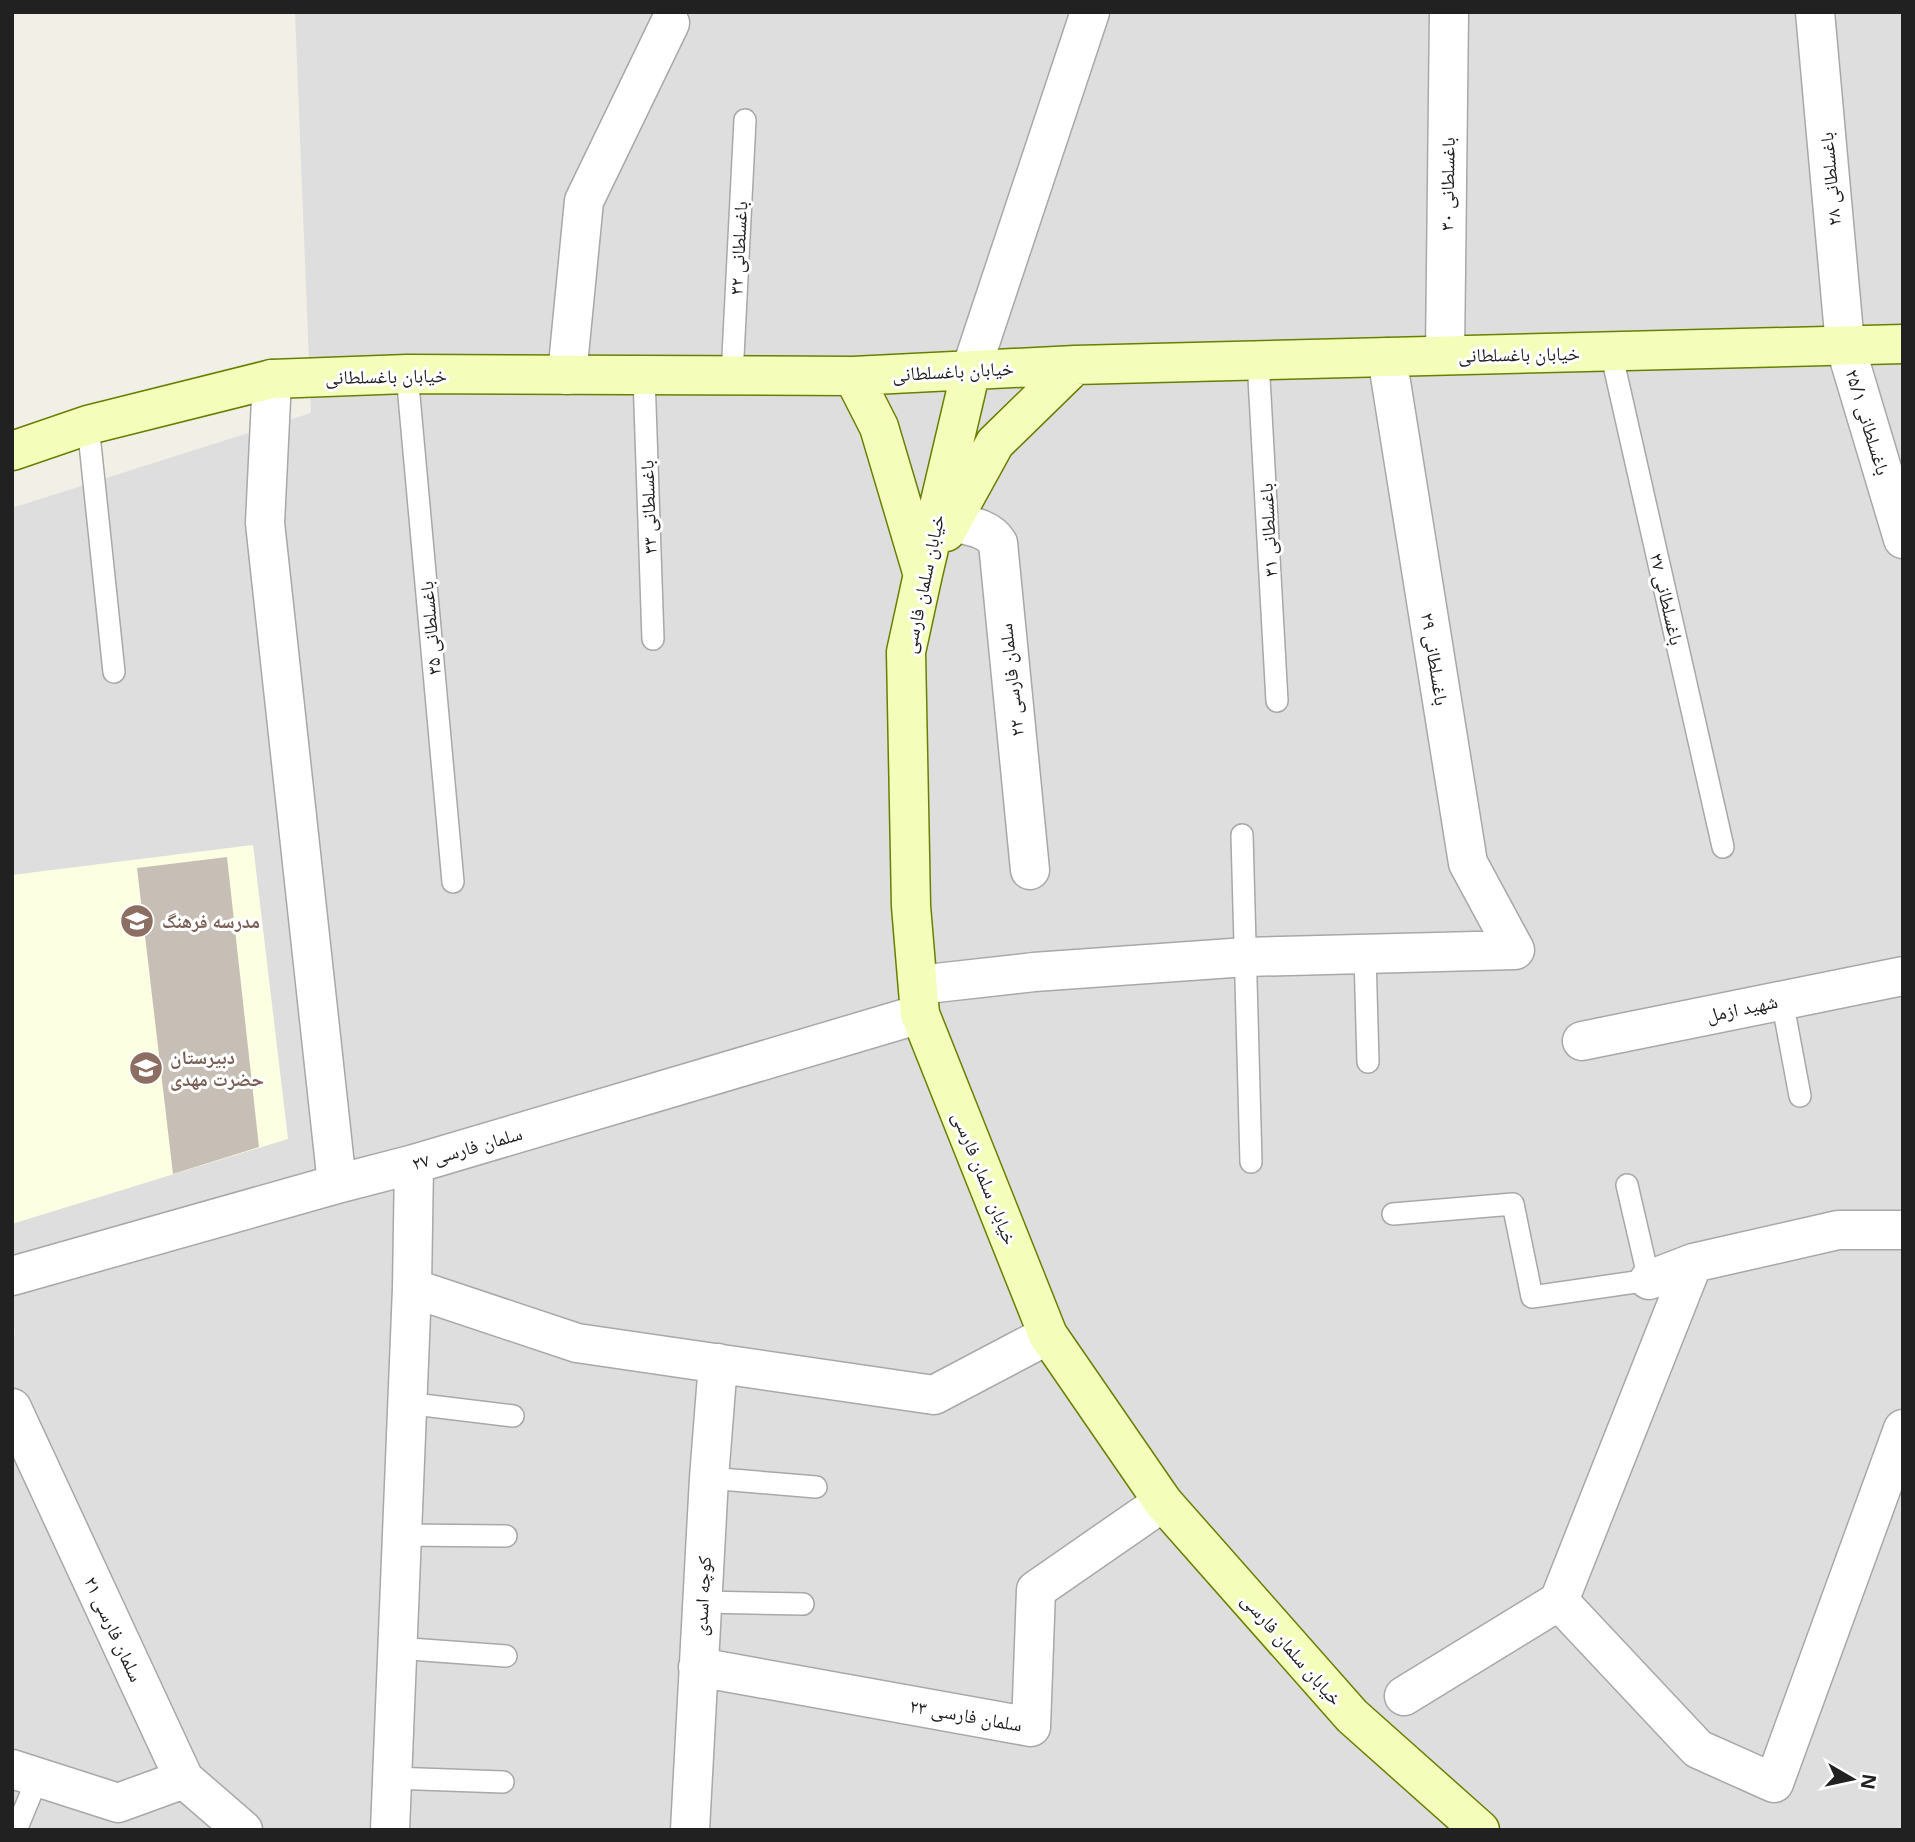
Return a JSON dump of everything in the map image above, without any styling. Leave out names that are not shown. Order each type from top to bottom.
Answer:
[{"type":"street","points":[[971,370],[1090,12]]},
{"type":"street","name":"باغسلطانی ۳۰","points":[[1445,355],[1449,12]]},
{"type":"street","name":"باغسلطانی ۲۸","points":[[1815,12],[1845,345]]},
{"type":"street","points":[[567,375],[584,201],[670,23]]},
{"type":"street","name":"خیابان باغسلطانی","points":[[12,451],[88,425],[272,379],[407,374],[853,376],[1075,365],[1903,344]]},
{"type":"street","name":"باغسلطانی ۲۵/۱","points":[[1845,345],[1903,539]]},
{"type":"street","name":"باغسلطانی ۲۹","points":[[1387,357],[1468,863],[1515,950]]},
{"type":"street","points":[[923,574],[995,443],[1075,365]]},
{"type":"street","name":"خیابان سلمان فارسی","points":[[971,370],[906,652],[911,906],[919,1000],[1048,1335],[1163,1502],[1352,1716],[1480,1830]]},
{"type":"street","points":[[853,376],[879,427],[923,574]]},
{"type":"street","points":[[272,379],[265,523],[337,1184]]},
{"type":"street","name":"سلمان فارسی ۲۲","points":[[951,522],[985,531],[998,543],[1030,870]]},
{"type":"street","name":"سلمان فارسی ۲۷","points":[[12,1276],[414,1164],[919,1000],[1034,972],[1246,957],[1515,950]]},
{"type":"street","name":"شهید ازمل","points":[[1582,1041],[1903,976]]},
{"type":"street","points":[[390,1830],[412,1289],[414,1164]]},
{"type":"street","points":[[1649,1280],[1693,1263],[1838,1230],[1903,1230]]},
{"type":"street","points":[[1404,1696],[1559,1601],[1693,1263]]},
{"type":"street","points":[[412,1289],[577,1343],[934,1395],[1048,1335]]},
{"type":"street","name":"کوچه اسدی","points":[[690,1830],[709,1478],[718,1363]]},
{"type":"street","name":"سلمان فارسی ۲۱","points":[[12,1408],[184,1779],[243,1830]]},
{"type":"street","points":[[1559,1601],[1698,1749],[1774,1783],[1903,1429]]},
{"type":"street","name":"سلمان فارسی ۲۳","points":[[698,1667],[1031,1727],[1036,1590],[1163,1502]]},
{"type":"street","points":[[25,1773],[118,1803],[184,1779]]},
{"type":"lane","name":"باغسلطانی ۳۲","points":[[732,376],[745,120]]},
{"type":"lane","name":"باغسلطانی ۲۷","points":[[1611,352],[1723,847]]},
{"type":"lane","name":"باغسلطانی ۳۱","points":[[1258,360],[1278,701]]},
{"type":"lane","name":"باغسلطانی ۳۵","points":[[407,374],[453,883]]},
{"type":"lane","name":"باغسلطانی ۳۳","points":[[644,376],[653,639]]},
{"type":"lane","points":[[88,425],[114,672]]},
{"type":"lane","points":[[1242,835],[1251,1163]]},
{"type":"lane","points":[[1365,955],[1368,1062]]},
{"type":"lane","points":[[1782,1000],[1800,1096]]},
{"type":"lane","points":[[1393,1214],[1513,1204],[1532,1297],[1649,1280],[1628,1185]]},
{"type":"lane","points":[[407,1403],[513,1416]]},
{"type":"lane","points":[[709,1478],[816,1487]]},
{"type":"lane","points":[[401,1535],[506,1536]]},
{"type":"lane","points":[[702,1602],[803,1604]]},
{"type":"lane","points":[[396,1648],[506,1656]]},
{"type":"lane","points":[[16,1830],[25,1773]]},
{"type":"lane","points":[[392,1778],[503,1782]]},
{"type":"shaded area","points":[[295,12],[1903,12],[1903,1830],[12,1830],[12,1336],[15,1335],[12,1304],[12,508],[311,413]]},
{"type":"shaded area","name":"دبیرستان حضرت مهدی","points":[[253,845],[288,1139],[12,1224],[12,875]]},
{"type":"building","points":[[227,857],[259,1147],[173,1174],[137,868]]},
{"type":"place","name":"مدرسه فرهنگ","points":[[137,921]]},
{"type":"place","name":"دبیرستان حضرت مهدی","points":[[146,1068]]}]
